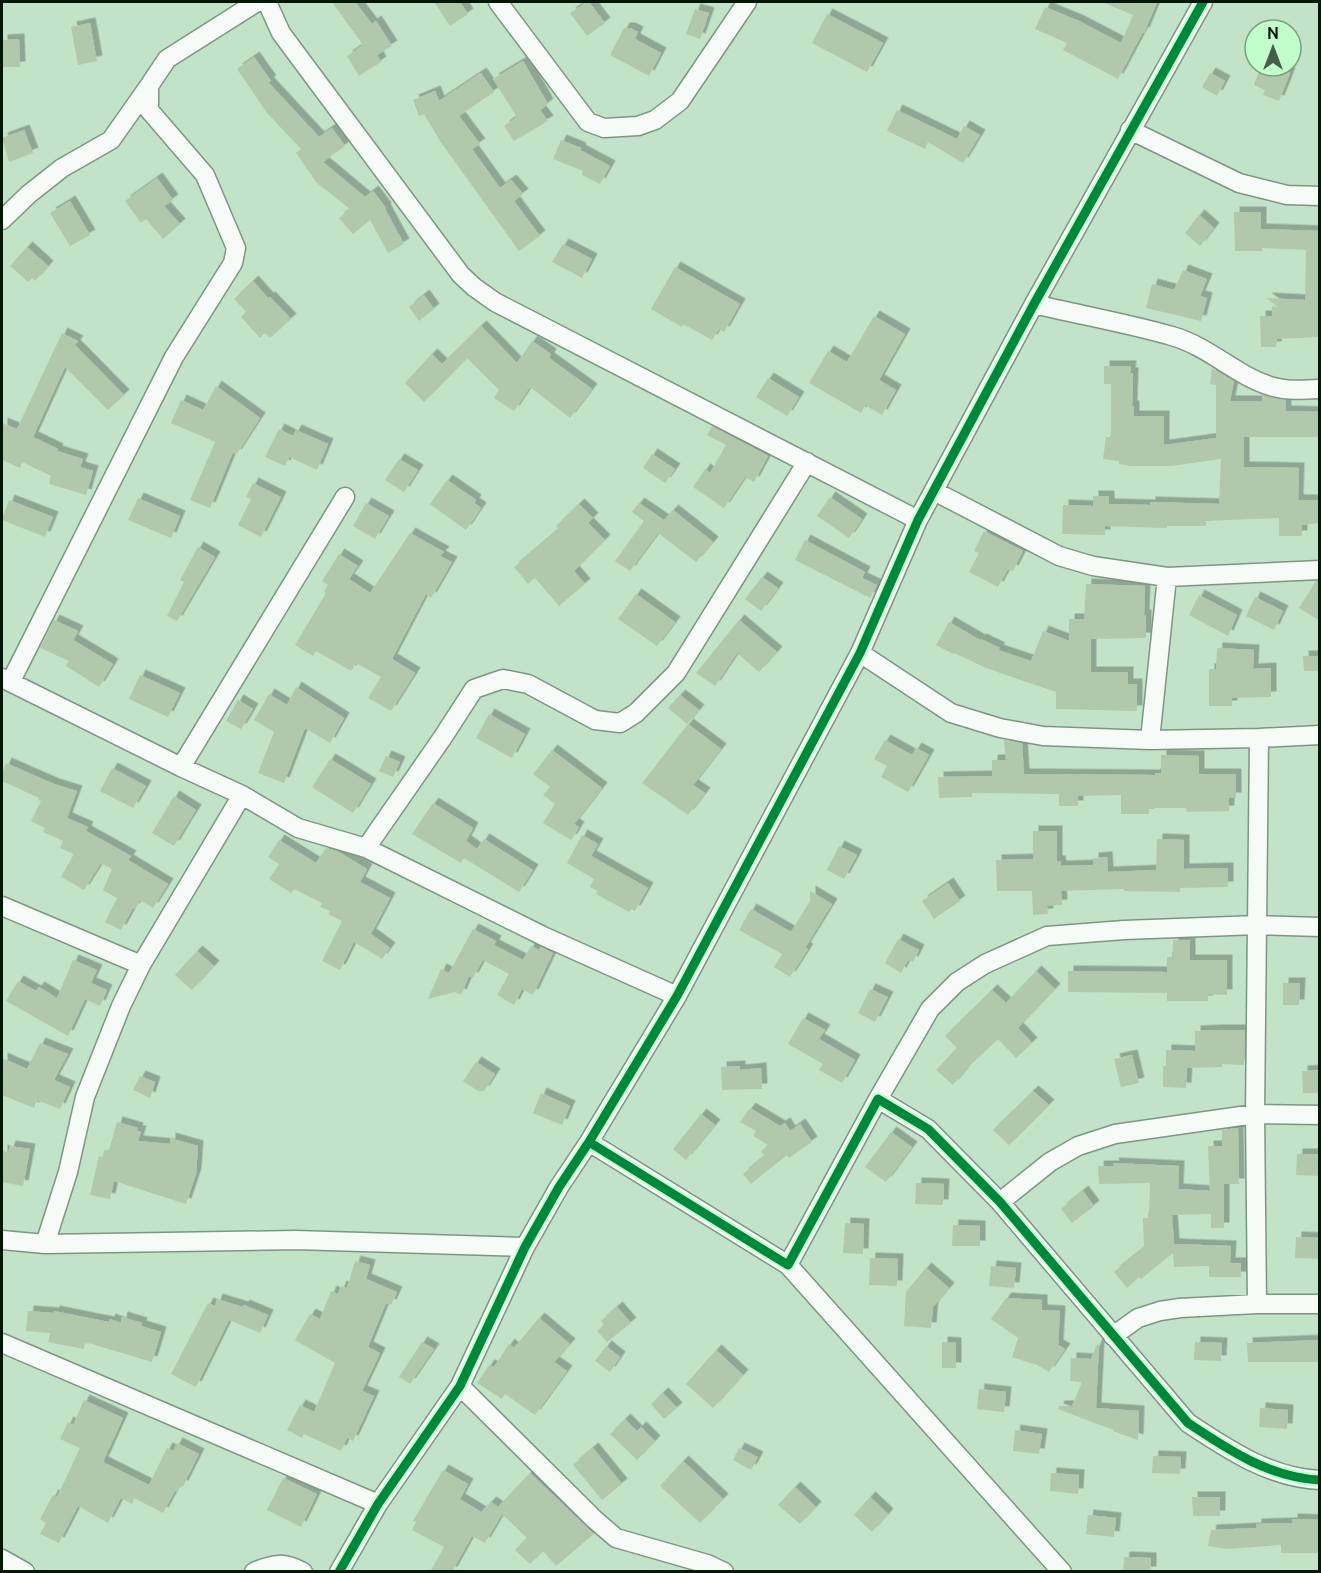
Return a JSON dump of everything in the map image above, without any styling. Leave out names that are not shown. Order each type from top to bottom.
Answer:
[{"type":"street","points":[[2,220],[29,194],[62,168],[111,140],[167,59],[257,2]]},
{"type":"street","points":[[267,2],[281,33],[461,275],[474,287],[495,302],[918,520]]},
{"type":"street","points":[[498,2],[588,122],[604,128],[638,126],[655,120],[680,101],[747,2]]},
{"type":"street","points":[[339,1572],[378,1504],[460,1386],[525,1247],[559,1186],[677,996],[860,652],[918,520],[1034,304],[1203,2]]},
{"type":"street","points":[[149,86],[149,110],[205,175],[236,248],[233,263],[174,357],[6,679],[242,795],[298,828],[366,848],[543,936],[677,996]]},
{"type":"street","points":[[1130,130],[1239,183],[1287,195],[1320,196]]},
{"type":"street","points":[[1034,304],[1173,336],[1202,347],[1251,378],[1271,386],[1292,390],[1320,389]]},
{"type":"street","points":[[366,848],[474,689],[503,679],[528,684],[595,720],[620,723],[636,713],[676,673],[807,462]]},
{"type":"street","points":[[934,491],[1059,556],[1093,566],[1167,577],[1320,570]]},
{"type":"street","points":[[181,767],[345,497]]},
{"type":"street","points":[[1150,740],[1167,577]]},
{"type":"street","points":[[860,652],[951,713],[1000,728],[1043,736],[1150,740],[1320,735]]},
{"type":"street","points":[[1257,1304],[1255,1114],[1259,738]]},
{"type":"street","points":[[45,1244],[68,1172],[85,1097],[121,1006],[141,965],[242,795]]},
{"type":"street","points":[[2,906],[141,965]]},
{"type":"street","points":[[788,1265],[878,1099],[930,1010],[957,982],[985,964],[1047,936],[1125,930],[1258,925],[1320,927]]},
{"type":"street","points":[[878,1099],[928,1129],[1000,1202],[1188,1423],[1223,1447],[1263,1467],[1320,1480]]},
{"type":"street","points":[[1000,1202],[1050,1162],[1078,1146],[1114,1134],[1255,1114],[1320,1115]]},
{"type":"street","points":[[588,1142],[788,1265],[1062,1572]]},
{"type":"street","points":[[2,1240],[45,1244],[295,1240],[525,1247]]},
{"type":"street","points":[[1113,1336],[1138,1318],[1160,1311],[1257,1304],[1320,1304]]},
{"type":"street","points":[[2,1344],[378,1504]]},
{"type":"street","points":[[460,1386],[616,1538],[707,1564],[724,1572]]},
{"type":"street","points":[[2,1558],[26,1572]]},
{"type":"street","points":[[254,1572],[267,1566],[288,1564],[303,1572]]},
{"type":"building","points":[[332,2],[355,2],[372,24],[376,21],[392,46],[377,55],[381,62],[359,76],[347,56],[363,45]]},
{"type":"building","points":[[434,2],[460,2],[468,14],[450,26]]},
{"type":"building","points":[[587,2],[605,23],[587,36],[570,13]]},
{"type":"building","points":[[1102,2],[1157,2],[1144,33],[1118,79],[1063,50],[1067,43],[1035,29],[1045,7],[1079,21],[1121,43],[1133,15]]},
{"type":"building","points":[[695,9],[709,13],[700,39],[686,34]]},
{"type":"building","points":[[827,14],[883,43],[867,72],[812,43]]},
{"type":"building","points":[[90,23],[97,61],[78,65],[71,27]]},
{"type":"building","points":[[624,28],[638,32],[635,39],[661,53],[649,76],[610,55]]},
{"type":"building","points":[[19,39],[20,67],[2,67],[2,40]]},
{"type":"building","points":[[254,57],[271,81],[268,82],[319,137],[332,128],[345,146],[323,162],[365,197],[373,191],[386,208],[404,244],[388,253],[370,220],[353,234],[339,218],[350,209],[317,183],[296,153],[301,149],[267,113],[237,69]]},
{"type":"building","points":[[523,61],[548,104],[540,110],[548,121],[514,141],[504,126],[517,117],[493,79]]},
{"type":"building","points":[[481,73],[494,92],[459,116],[480,144],[472,149],[500,188],[511,180],[523,194],[514,201],[540,236],[519,251],[440,141],[424,114],[419,116],[413,100],[435,91],[439,101]]},
{"type":"building","points":[[1210,73],[1225,81],[1217,96],[1202,87]]},
{"type":"building","points":[[1257,78],[1288,78],[1279,101],[1263,95],[1265,90],[1254,85]]},
{"type":"building","points":[[897,110],[957,139],[964,126],[980,135],[963,163],[928,142],[925,149],[887,131]]},
{"type":"building","points":[[24,130],[33,153],[9,162],[2,138]]},
{"type":"building","points":[[561,140],[581,148],[580,150],[610,166],[600,184],[582,175],[583,171],[553,159]]},
{"type":"building","points":[[157,178],[173,200],[164,206],[180,224],[163,239],[146,219],[141,223],[125,201]]},
{"type":"building","points":[[70,201],[90,235],[70,246],[50,213]]},
{"type":"building","points":[[1234,212],[1261,212],[1261,229],[1320,231],[1320,337],[1277,339],[1276,347],[1261,347],[1260,316],[1272,316],[1272,306],[1279,308],[1266,298],[1305,300],[1306,250],[1262,248],[1262,251],[1235,251]]},
{"type":"building","points":[[1199,215],[1214,228],[1200,246],[1185,233]]},
{"type":"building","points":[[563,244],[592,259],[582,278],[552,262]]},
{"type":"building","points":[[27,247],[48,266],[35,281],[32,278],[28,282],[10,266]]},
{"type":"building","points":[[675,267],[740,304],[724,332],[719,329],[712,340],[683,324],[682,327],[651,309]]},
{"type":"building","points":[[1183,270],[1207,279],[1200,296],[1207,298],[1201,321],[1146,308],[1152,284],[1174,290]]},
{"type":"building","points":[[253,281],[291,319],[270,338],[265,333],[260,338],[241,317],[246,312],[234,299]]},
{"type":"building","points":[[424,295],[434,309],[419,321],[409,307]]},
{"type":"building","points":[[874,316],[905,334],[879,380],[896,390],[882,415],[865,405],[861,413],[809,383],[828,351],[847,362]]},
{"type":"building","points":[[481,326],[517,363],[532,341],[551,354],[549,358],[592,389],[570,418],[530,387],[514,411],[494,398],[499,390],[467,358],[424,402],[405,383],[432,354],[442,364]]},
{"type":"building","points":[[62,333],[78,341],[75,345],[124,395],[108,410],[65,367],[33,437],[58,449],[57,451],[83,459],[80,467],[93,471],[86,495],[49,484],[51,476],[22,462],[20,468],[2,460],[2,423],[17,429]]},
{"type":"building","points":[[1104,366],[1131,366],[1134,416],[1164,416],[1164,445],[1216,438],[1216,385],[1210,384],[1212,368],[1234,381],[1230,401],[1262,401],[1262,395],[1286,400],[1286,411],[1320,412],[1320,437],[1244,437],[1244,467],[1299,468],[1298,500],[1320,500],[1320,523],[1302,525],[1302,536],[1279,536],[1279,518],[1206,521],[1206,526],[1167,526],[1167,528],[1105,526],[1105,535],[1062,534],[1063,505],[1093,506],[1093,496],[1109,496],[1109,504],[1150,505],[1150,502],[1219,504],[1221,459],[1171,466],[1130,466],[1119,464],[1119,461],[1103,459],[1106,437],[1111,437],[1111,384],[1104,384]]},
{"type":"building","points":[[768,378],[799,397],[787,416],[756,397]]},
{"type":"building","points":[[216,386],[260,418],[236,455],[233,452],[210,508],[190,500],[215,442],[171,423],[181,400],[203,410]]},
{"type":"building","points":[[712,426],[768,456],[754,482],[745,477],[724,508],[693,487],[705,469],[710,473],[726,445],[707,435]]},
{"type":"building","points":[[279,429],[293,436],[296,430],[328,444],[317,470],[289,457],[285,466],[265,457]]},
{"type":"building","points":[[652,454],[675,469],[665,483],[643,468]]},
{"type":"building","points":[[399,459],[418,470],[404,492],[385,480]]},
{"type":"building","points":[[447,480],[476,500],[474,503],[481,508],[466,530],[430,504]]},
{"type":"building","points":[[253,483],[281,497],[261,537],[238,525],[251,499],[246,497]]},
{"type":"building","points":[[830,497],[862,519],[849,538],[817,516]]},
{"type":"building","points":[[138,498],[180,516],[171,538],[128,520]]},
{"type":"building","points":[[9,500],[53,517],[45,537],[2,520]]},
{"type":"building","points":[[366,503],[389,516],[375,539],[353,526]]},
{"type":"building","points":[[639,503],[664,520],[673,510],[713,542],[696,562],[658,533],[630,571],[615,561],[644,521],[632,512]]},
{"type":"building","points":[[579,504],[593,518],[588,523],[605,540],[574,571],[585,584],[559,606],[535,578],[528,584],[514,567],[559,529],[556,526]]},
{"type":"building","points":[[984,531],[1023,551],[1013,571],[1008,569],[998,587],[969,572],[979,553],[974,551]]},
{"type":"building","points":[[410,533],[444,552],[440,556],[452,562],[431,598],[426,594],[392,659],[415,673],[391,711],[368,698],[381,677],[356,663],[351,671],[316,651],[313,656],[295,645],[326,593],[324,592],[328,585],[322,581],[339,554],[358,566],[349,579],[370,593]]},
{"type":"building","points":[[805,540],[865,572],[862,578],[877,585],[870,598],[795,560]]},
{"type":"building","points":[[198,547],[215,557],[177,621],[167,616],[184,582],[180,580]]},
{"type":"building","points":[[762,577],[778,588],[761,611],[745,599]]},
{"type":"building","points":[[1316,581],[1320,581],[1320,621],[1299,608]]},
{"type":"building","points":[[1086,584],[1145,586],[1146,638],[1091,639],[1091,672],[1128,672],[1128,684],[1137,684],[1137,711],[1056,709],[1056,692],[986,668],[936,645],[949,622],[980,640],[1000,648],[998,650],[1031,661],[1043,631],[1069,641],[1069,619],[1084,619]]},
{"type":"building","points":[[636,594],[675,622],[657,646],[618,619]]},
{"type":"building","points":[[1199,595],[1237,615],[1228,636],[1189,615]]},
{"type":"building","points":[[1255,597],[1283,611],[1274,630],[1246,616]]},
{"type":"building","points":[[54,620],[78,631],[73,640],[113,664],[99,687],[66,666],[69,661],[40,648]]},
{"type":"building","points":[[739,620],[777,652],[759,672],[737,653],[715,686],[696,673]]},
{"type":"building","points":[[1217,648],[1254,650],[1253,669],[1271,668],[1271,697],[1232,698],[1232,706],[1209,706],[1209,669],[1216,669]]},
{"type":"building","points":[[1303,656],[1320,656],[1320,671],[1304,671]]},
{"type":"building","points":[[140,675],[180,693],[168,717],[129,699]]},
{"type":"building","points":[[296,687],[344,718],[330,743],[305,728],[284,783],[258,773],[274,732],[254,720],[269,694],[287,705]]},
{"type":"building","points":[[680,695],[699,710],[687,724],[668,708]]},
{"type":"building","points":[[238,700],[253,709],[241,729],[226,721]]},
{"type":"building","points":[[489,714],[525,734],[512,758],[476,738]]},
{"type":"building","points":[[688,724],[721,749],[693,785],[705,793],[688,815],[642,783]]},
{"type":"building","points":[[885,740],[912,755],[916,748],[929,755],[908,792],[881,777],[887,766],[874,759]]},
{"type":"building","points":[[1004,740],[1022,743],[1024,774],[1155,775],[1155,773],[1161,773],[1161,755],[1199,756],[1199,774],[1236,774],[1236,798],[1229,798],[1229,811],[1187,812],[1186,808],[1149,808],[1149,814],[1121,814],[1121,795],[1078,796],[1078,806],[1059,806],[1059,794],[972,793],[972,797],[939,798],[938,777],[992,776],[992,760],[1006,760]]},
{"type":"building","points":[[552,750],[602,788],[574,824],[579,827],[571,840],[543,823],[555,804],[543,795],[550,787],[533,774]]},
{"type":"building","points":[[386,756],[400,762],[393,777],[379,771]]},
{"type":"building","points":[[330,759],[371,784],[353,813],[312,787]]},
{"type":"building","points":[[6,763],[54,784],[77,791],[67,818],[88,827],[86,831],[131,856],[128,860],[168,884],[153,908],[140,900],[121,930],[105,922],[117,898],[103,890],[112,869],[101,863],[84,890],[61,877],[74,854],[60,848],[63,841],[43,832],[45,828],[31,821],[41,801],[2,781]]},
{"type":"building","points":[[112,768],[146,786],[133,808],[100,791]]},
{"type":"building","points":[[174,796],[196,810],[174,846],[152,833]]},
{"type":"building","points":[[433,803],[473,828],[466,841],[477,849],[484,839],[533,870],[519,892],[464,858],[461,863],[412,834]]},
{"type":"building","points":[[1033,831],[1057,831],[1057,861],[1060,861],[1061,866],[1093,865],[1093,858],[1107,857],[1108,872],[1156,870],[1157,839],[1184,840],[1184,869],[1228,868],[1228,887],[1180,888],[1180,892],[1124,891],[1124,889],[1061,891],[1062,905],[1047,906],[1048,914],[1033,915],[1032,891],[997,891],[996,860],[1033,859]]},
{"type":"building","points":[[582,835],[598,844],[591,856],[648,888],[635,911],[631,909],[629,912],[596,894],[598,891],[590,887],[594,879],[567,863]]},
{"type":"building","points":[[279,840],[316,863],[326,848],[337,851],[367,869],[360,882],[390,898],[371,934],[390,948],[382,959],[354,942],[340,970],[322,961],[342,921],[328,914],[330,911],[320,907],[322,903],[294,889],[291,893],[269,879],[279,864],[268,857]]},
{"type":"building","points":[[839,846],[857,855],[844,879],[827,870]]},
{"type":"building","points":[[948,883],[960,901],[934,919],[922,901]]},
{"type":"building","points":[[810,891],[832,904],[790,977],[774,967],[782,954],[739,930],[751,909],[791,932],[810,901]]},
{"type":"building","points":[[473,929],[496,941],[494,945],[523,960],[531,946],[539,950],[541,947],[553,953],[533,995],[522,989],[514,1005],[497,995],[509,974],[483,960],[473,978],[469,976],[461,995],[455,992],[428,999],[441,969],[449,973]]},
{"type":"building","points":[[898,939],[919,950],[913,962],[908,960],[901,973],[885,963]]},
{"type":"building","points":[[1173,940],[1190,940],[1190,960],[1227,960],[1227,995],[1208,994],[1208,1001],[1167,1001],[1167,993],[1068,992],[1068,971],[1167,972],[1167,957],[1173,957]]},
{"type":"building","points":[[197,951],[214,966],[192,990],[175,975]]},
{"type":"building","points":[[73,960],[97,970],[91,983],[107,990],[100,1006],[85,999],[68,1036],[6,1001],[18,981],[36,991],[39,987],[57,998]]},
{"type":"building","points":[[1036,971],[1055,989],[1018,1028],[1032,1043],[1016,1058],[998,1039],[966,1069],[953,1085],[936,1070],[957,1048],[945,1036],[992,990],[1006,1003]]},
{"type":"building","points":[[1283,983],[1300,983],[1299,1005],[1283,1005]]},
{"type":"building","points":[[870,989],[888,997],[875,1022],[858,1013]]},
{"type":"building","points":[[803,1018],[825,1030],[819,1039],[855,1060],[842,1083],[819,1070],[823,1064],[788,1044]]},
{"type":"building","points":[[1245,1030],[1244,1065],[1222,1064],[1222,1067],[1187,1068],[1186,1088],[1163,1087],[1166,1050],[1195,1051],[1195,1031]]},
{"type":"building","points":[[40,1043],[68,1054],[54,1080],[70,1087],[60,1109],[37,1100],[34,1108],[2,1095],[2,1058],[27,1069]]},
{"type":"building","points":[[1132,1055],[1139,1083],[1121,1087],[1114,1059]]},
{"type":"building","points":[[476,1062],[495,1074],[484,1091],[478,1091],[463,1081]]},
{"type":"building","points":[[740,1066],[740,1070],[761,1068],[762,1089],[722,1090],[721,1067]]},
{"type":"building","points":[[1320,1070],[1320,1093],[1303,1093],[1302,1071]]},
{"type":"building","points":[[140,1076],[155,1082],[150,1098],[133,1090]]},
{"type":"building","points":[[1033,1091],[1049,1105],[1009,1145],[993,1130]]},
{"type":"building","points":[[541,1093],[570,1106],[562,1125],[533,1113]]},
{"type":"building","points":[[750,1108],[780,1126],[785,1123],[790,1131],[800,1124],[812,1142],[789,1158],[787,1155],[751,1184],[743,1174],[765,1156],[761,1151],[768,1145],[753,1136],[756,1131],[740,1122]]},
{"type":"building","points":[[701,1114],[715,1125],[686,1160],[673,1149]]},
{"type":"building","points":[[117,1122],[138,1128],[137,1131],[141,1131],[138,1141],[170,1144],[170,1138],[198,1146],[196,1174],[186,1204],[114,1181],[110,1199],[90,1195],[99,1156],[103,1157],[106,1149],[109,1150]]},
{"type":"building","points":[[1238,1128],[1239,1184],[1224,1184],[1224,1228],[1211,1228],[1211,1214],[1172,1215],[1174,1244],[1231,1246],[1230,1263],[1241,1263],[1241,1277],[1209,1277],[1209,1266],[1174,1267],[1173,1253],[1127,1288],[1114,1272],[1144,1248],[1143,1218],[1149,1218],[1150,1183],[1099,1184],[1098,1166],[1114,1166],[1113,1163],[1179,1166],[1178,1189],[1210,1191],[1208,1146],[1222,1146],[1222,1130]]},
{"type":"building","points":[[891,1132],[912,1147],[886,1182],[865,1167]]},
{"type":"building","points":[[10,1146],[30,1149],[23,1186],[2,1182],[2,1150],[8,1153]]},
{"type":"building","points":[[1297,1154],[1320,1154],[1320,1176],[1296,1175]]},
{"type":"building","points":[[916,1183],[944,1184],[943,1205],[915,1204]]},
{"type":"building","points":[[1083,1191],[1094,1206],[1072,1223],[1061,1209]]},
{"type":"building","points":[[845,1223],[864,1224],[863,1254],[843,1253]]},
{"type":"building","points":[[953,1225],[980,1226],[980,1246],[952,1246]]},
{"type":"building","points":[[1296,1237],[1320,1238],[1320,1259],[1295,1258]]},
{"type":"building","points":[[870,1258],[898,1259],[897,1286],[869,1285]]},
{"type":"building","points":[[355,1261],[370,1265],[366,1279],[397,1292],[391,1305],[386,1303],[368,1347],[380,1353],[362,1391],[374,1396],[353,1441],[347,1438],[341,1451],[304,1434],[302,1438],[287,1430],[300,1405],[314,1412],[335,1363],[295,1340],[310,1314],[320,1319],[331,1291],[338,1294],[341,1286],[347,1288]]},
{"type":"building","points":[[991,1266],[1016,1268],[1014,1288],[989,1286]]},
{"type":"building","points":[[926,1268],[949,1288],[933,1307],[931,1328],[904,1326],[906,1292]]},
{"type":"building","points":[[1006,1298],[1042,1300],[1042,1310],[1060,1311],[1058,1345],[1065,1349],[1049,1372],[1037,1365],[1012,1357],[1018,1338],[991,1319]]},
{"type":"building","points":[[217,1299],[243,1307],[244,1305],[268,1315],[260,1333],[229,1320],[196,1387],[171,1374],[208,1303],[215,1306]]},
{"type":"building","points":[[617,1307],[631,1323],[607,1342],[597,1331],[604,1325],[601,1321]]},
{"type":"building","points":[[28,1311],[54,1313],[54,1311],[109,1322],[110,1319],[121,1323],[122,1317],[161,1332],[152,1362],[85,1342],[84,1349],[48,1342],[50,1333],[26,1331]]},
{"type":"building","points":[[539,1318],[570,1344],[554,1362],[567,1371],[535,1415],[505,1394],[502,1399],[477,1383],[489,1365],[494,1367],[509,1344],[514,1348]]},
{"type":"building","points":[[1320,1340],[1320,1362],[1248,1362],[1247,1343]]},
{"type":"building","points":[[422,1342],[434,1349],[410,1384],[399,1377]]},
{"type":"building","points":[[942,1342],[956,1343],[956,1368],[942,1368]]},
{"type":"building","points":[[1195,1342],[1222,1343],[1221,1361],[1194,1360]]},
{"type":"building","points":[[1097,1344],[1099,1345],[1096,1408],[1139,1411],[1138,1440],[1058,1409],[1059,1406],[1072,1406],[1082,1382],[1070,1381],[1071,1358],[1091,1359]]},
{"type":"building","points":[[606,1346],[620,1357],[610,1372],[595,1361]]},
{"type":"building","points":[[716,1350],[743,1375],[713,1408],[686,1384]]},
{"type":"building","points":[[979,1389],[1006,1392],[1004,1412],[977,1409]]},
{"type":"building","points":[[663,1393],[677,1408],[664,1419],[651,1404]]},
{"type":"building","points":[[84,1400],[123,1418],[103,1462],[149,1485],[167,1448],[173,1451],[177,1443],[199,1454],[183,1486],[180,1485],[177,1492],[175,1491],[163,1513],[134,1498],[132,1504],[121,1498],[108,1523],[78,1506],[59,1543],[40,1534],[46,1523],[40,1519],[53,1495],[57,1497],[80,1448],[60,1439],[68,1422],[73,1425]]},
{"type":"building","points":[[1260,1408],[1288,1410],[1287,1429],[1259,1427]]},
{"type":"building","points":[[625,1419],[637,1431],[641,1427],[655,1441],[637,1460],[610,1434]]},
{"type":"building","points":[[1015,1430],[1042,1434],[1039,1454],[1013,1451]]},
{"type":"building","points":[[593,1448],[622,1484],[602,1500],[573,1465]]},
{"type":"building","points":[[739,1448],[758,1457],[751,1470],[733,1460]]},
{"type":"building","points":[[1153,1456],[1181,1457],[1180,1474],[1152,1473]]},
{"type":"building","points":[[683,1461],[723,1499],[700,1523],[660,1486]]},
{"type":"building","points":[[443,1470],[468,1484],[460,1499],[481,1512],[491,1502],[498,1507],[530,1473],[594,1534],[556,1566],[543,1551],[530,1564],[515,1550],[527,1538],[502,1514],[485,1543],[472,1536],[452,1572],[430,1572],[444,1547],[412,1530],[416,1522],[413,1521]]},
{"type":"building","points":[[1051,1473],[1079,1475],[1078,1494],[1050,1491]]},
{"type":"building","points":[[283,1478],[317,1494],[301,1527],[267,1510]]},
{"type":"building","points":[[795,1487],[816,1507],[800,1524],[778,1505]]},
{"type":"building","points":[[870,1497],[888,1514],[872,1532],[854,1515]]},
{"type":"building","points":[[1192,1497],[1220,1497],[1220,1516],[1193,1516]]},
{"type":"building","points":[[1088,1515],[1116,1518],[1114,1537],[1086,1534]]},
{"type":"building","points":[[1292,1519],[1320,1520],[1320,1553],[1281,1553],[1281,1545],[1226,1549],[1208,1546],[1211,1530],[1256,1528],[1256,1524],[1292,1523]]},
{"type":"building","points":[[1124,1557],[1151,1558],[1151,1572],[1123,1572]]},
{"type":"cycle path","points":[[339,1572],[378,1504],[460,1386],[525,1247],[559,1187],[589,1142],[677,996],[860,653],[918,520],[1034,304],[1203,2]]},
{"type":"cycle path","points":[[589,1142],[788,1265],[878,1099],[928,1129],[1000,1202],[1188,1423],[1218,1443],[1267,1468],[1284,1474],[1320,1480]]}]
